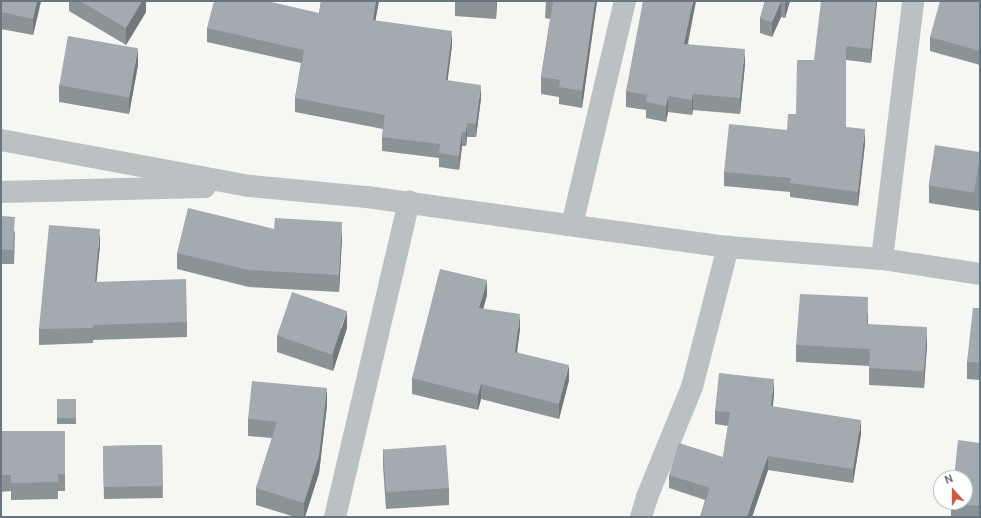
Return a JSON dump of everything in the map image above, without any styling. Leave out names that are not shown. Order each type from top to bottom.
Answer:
[{"type":"street","points":[[572,225],[625,1]]},
{"type":"street","points":[[882,259],[914,1]]},
{"type":"street","points":[[1,140],[250,186],[409,202],[728,247],[882,259],[980,274]]},
{"type":"street","points":[[1,192],[250,186]]},
{"type":"street","points":[[335,517],[409,202]]},
{"type":"street","points":[[641,517],[647,497],[692,387],[728,247]]},
{"type":"building","points":[[1,1],[37,1],[33,19],[1,12]]},
{"type":"building","points":[[80,1],[142,1],[126,28]]},
{"type":"building","points":[[214,1],[267,1],[319,13],[321,1],[376,1],[373,20],[452,31],[446,80],[481,85],[476,124],[467,123],[466,132],[462,132],[459,156],[439,153],[440,144],[382,137],[385,115],[295,98],[304,50],[207,28]]},
{"type":"building","points":[[546,1],[595,1],[582,91],[559,87],[560,80],[541,77],[553,2]]},
{"type":"building","points":[[643,1],[693,1],[684,44],[745,49],[740,98],[693,94],[692,100],[668,96],[666,106],[646,102],[647,95],[626,91]]},
{"type":"building","points":[[765,1],[786,1],[785,3],[781,2],[772,22],[760,18]]},
{"type":"building","points":[[821,1],[876,1],[871,49],[846,46],[846,127],[865,129],[858,192],[790,183],[791,178],[724,172],[729,124],[787,130],[788,114],[796,114],[797,60],[814,60]]},
{"type":"building","points":[[940,1],[980,1],[980,51],[930,37]]},
{"type":"building","points":[[68,36],[138,48],[129,98],[59,85]]},
{"type":"building","points":[[935,145],[980,152],[974,193],[929,185]]},
{"type":"building","points":[[188,208],[274,229],[275,218],[342,222],[339,275],[249,270],[177,253]]},
{"type":"building","points":[[1,216],[15,217],[13,250],[1,249]]},
{"type":"building","points":[[49,225],[100,229],[95,282],[186,279],[187,322],[93,325],[93,328],[39,329]]},
{"type":"building","points":[[440,269],[487,280],[479,308],[520,314],[515,352],[569,365],[559,404],[481,384],[478,395],[412,378]]},
{"type":"building","points":[[292,292],[347,311],[332,354],[277,335]]},
{"type":"building","points":[[800,294],[868,297],[867,324],[927,327],[924,371],[869,368],[870,349],[796,345]]},
{"type":"building","points":[[973,308],[980,308],[980,363],[967,362]]},
{"type":"building","points":[[719,373],[774,379],[771,406],[861,420],[853,469],[768,456],[747,517],[700,517],[710,488],[669,475],[679,443],[723,457],[730,412],[715,411]]},
{"type":"building","points":[[252,381],[327,388],[319,456],[304,503],[256,488],[277,422],[248,419]]},
{"type":"building","points":[[57,399],[76,399],[76,418],[57,418]]},
{"type":"building","points":[[1,431],[65,431],[65,474],[58,474],[58,482],[11,483],[11,475],[1,475]]},
{"type":"building","points":[[958,440],[980,443],[980,506],[973,505],[973,470],[955,470]]},
{"type":"building","points":[[162,445],[163,486],[104,487],[103,446]]},
{"type":"building","points":[[446,445],[449,488],[386,492],[383,449]]}]
